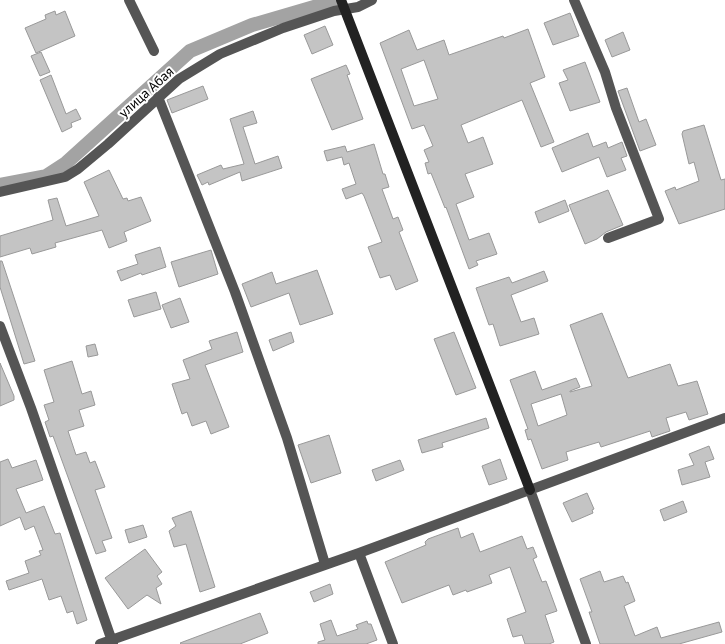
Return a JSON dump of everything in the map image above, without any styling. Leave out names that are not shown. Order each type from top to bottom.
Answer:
[{"type":"main road","points":[[343,4],[530,490]]},
{"type":"street","points":[[129,0],[154,51]]},
{"type":"street","name":"улица Абая","points":[[0,192],[65,177],[108,144],[178,79],[220,54],[283,28],[334,11],[343,4],[358,8],[372,0]]},
{"type":"street","points":[[574,0],[605,72],[616,108],[659,219],[608,238]]},
{"type":"street","points":[[158,98],[235,292],[287,438],[325,564]]},
{"type":"street","points":[[0,326],[112,642]]},
{"type":"street","points":[[100,644],[112,642],[359,553],[725,418]]},
{"type":"street","points":[[530,490],[586,644]]},
{"type":"street","points":[[359,553],[393,644]]},
{"type":"building","points":[[55,11],[56,15],[65,11],[75,36],[36,53],[25,28],[46,19],[45,15]]},
{"type":"building","points":[[570,13],[579,36],[553,45],[544,23]]},
{"type":"building","points":[[325,26],[333,45],[312,54],[304,35]]},
{"type":"building","points":[[528,29],[545,77],[530,83],[554,142],[541,147],[522,100],[461,125],[468,143],[483,137],[493,164],[465,174],[474,197],[456,204],[469,240],[489,233],[497,254],[476,261],[478,265],[469,269],[446,207],[431,173],[428,174],[425,163],[429,162],[424,150],[433,146],[424,125],[412,129],[380,43],[409,30],[417,50],[444,40],[449,55],[503,36],[504,38]],"holes":[[[424,60],[438,99],[414,106],[401,69]]]},
{"type":"building","points":[[623,32],[630,50],[612,57],[605,40]]},
{"type":"building","points":[[41,52],[50,72],[40,76],[31,56]]},
{"type":"building","points":[[585,62],[600,102],[570,111],[559,83],[568,80],[563,70]]},
{"type":"building","points":[[346,65],[350,74],[347,75],[363,119],[332,130],[311,79]]},
{"type":"building","points":[[51,75],[66,114],[76,109],[81,119],[71,123],[72,127],[62,132],[40,80]]},
{"type":"building","points":[[203,86],[208,99],[172,113],[167,100]]},
{"type":"building","points":[[627,88],[639,122],[646,119],[656,145],[640,151],[618,91]]},
{"type":"building","points":[[253,111],[257,123],[243,127],[255,164],[278,156],[282,168],[242,181],[240,172],[209,185],[208,182],[202,185],[197,175],[221,165],[223,169],[244,164],[230,119]]},
{"type":"building","points":[[704,125],[721,180],[725,179],[725,209],[679,224],[665,191],[675,187],[676,190],[699,181],[694,162],[689,164],[682,134],[683,131]]},
{"type":"building","points":[[588,133],[593,147],[606,142],[608,148],[622,142],[627,156],[621,158],[626,170],[607,177],[599,157],[562,172],[552,148]]},
{"type":"building","points":[[374,144],[389,187],[382,189],[393,219],[398,217],[403,230],[399,232],[418,281],[396,290],[390,275],[380,278],[368,247],[382,242],[364,196],[362,193],[346,199],[342,189],[356,184],[349,163],[344,165],[342,157],[327,161],[324,151],[345,146],[347,152]]},
{"type":"building","points":[[109,170],[123,199],[127,198],[128,201],[141,197],[151,221],[124,232],[127,241],[109,248],[102,230],[55,243],[56,247],[32,254],[30,248],[0,257],[0,236],[53,220],[48,200],[57,198],[66,226],[99,216],[84,182]]},
{"type":"building","points":[[608,190],[623,225],[585,244],[569,205]]},
{"type":"building","points":[[565,200],[569,211],[539,223],[535,212]]},
{"type":"building","points":[[160,247],[166,267],[142,275],[141,273],[121,281],[117,271],[138,264],[135,255]]},
{"type":"building","points":[[211,250],[218,274],[179,287],[171,262]]},
{"type":"building","points":[[0,261],[2,261],[35,361],[24,364],[0,287]]},
{"type":"building","points":[[317,270],[333,314],[300,325],[289,293],[251,307],[242,284],[272,272],[276,284]]},
{"type":"building","points":[[544,271],[548,281],[511,295],[521,322],[534,318],[539,334],[500,346],[493,324],[489,325],[476,288],[509,277],[512,283]]},
{"type":"building","points":[[156,292],[161,309],[134,317],[128,300]]},
{"type":"building","points":[[180,298],[189,322],[171,328],[162,305]]},
{"type":"building","points":[[602,313],[628,378],[670,364],[678,386],[697,381],[708,414],[689,420],[686,412],[666,418],[670,431],[652,437],[650,431],[601,447],[599,442],[566,452],[568,460],[542,469],[531,439],[528,440],[525,430],[528,429],[510,380],[535,371],[542,390],[576,378],[580,387],[570,392],[592,386],[570,325]],"holes":[[[561,394],[567,415],[538,426],[531,404]]]},
{"type":"building","points":[[237,332],[243,352],[205,365],[229,427],[211,434],[206,421],[192,426],[187,412],[182,414],[172,384],[190,379],[183,360],[212,349],[209,341]]},
{"type":"building","points":[[291,332],[294,342],[273,351],[269,340]]},
{"type":"building","points":[[454,332],[476,388],[456,395],[434,339]]},
{"type":"building","points":[[95,344],[98,355],[88,357],[86,346]]},
{"type":"building","points":[[72,361],[82,394],[91,391],[95,405],[79,410],[84,426],[68,431],[76,455],[86,452],[90,463],[95,461],[105,487],[95,490],[112,538],[102,541],[106,551],[96,554],[53,436],[50,437],[45,422],[49,420],[44,405],[54,402],[44,370]]},
{"type":"building","points":[[0,363],[14,400],[0,406]]},
{"type":"building","points":[[486,418],[489,428],[442,443],[443,447],[422,453],[418,440]]},
{"type":"building","points":[[329,435],[341,473],[311,483],[298,445]]},
{"type":"building","points":[[709,446],[714,459],[705,462],[710,477],[682,485],[678,470],[694,465],[689,454]]},
{"type":"building","points":[[8,459],[12,468],[36,460],[43,480],[16,489],[26,513],[44,506],[55,534],[60,533],[87,620],[77,624],[73,611],[67,613],[61,596],[49,600],[42,579],[9,590],[6,581],[29,573],[25,561],[41,555],[39,551],[43,550],[34,526],[25,530],[20,517],[0,526],[0,462]]},
{"type":"building","points":[[500,459],[507,479],[489,485],[482,466]]},
{"type":"building","points":[[400,460],[404,470],[376,481],[372,470]]},
{"type":"building","points":[[587,493],[594,509],[592,510],[593,513],[572,522],[563,503]]},
{"type":"building","points":[[683,501],[687,512],[664,521],[660,510]]},
{"type":"building","points":[[191,511],[215,587],[200,592],[186,544],[174,547],[169,531],[176,526],[172,518]]},
{"type":"building","points":[[143,525],[147,537],[129,543],[125,530]]},
{"type":"building","points":[[458,528],[461,538],[473,533],[480,552],[522,536],[527,549],[533,547],[537,557],[533,559],[542,582],[546,581],[557,611],[545,615],[554,642],[549,644],[525,644],[522,635],[513,637],[507,619],[526,612],[510,567],[489,575],[492,583],[467,592],[466,590],[453,595],[449,585],[402,603],[385,562],[426,545],[425,542],[428,539]]},
{"type":"building","points":[[145,549],[162,572],[157,576],[162,584],[156,588],[161,604],[147,595],[128,609],[105,578]]},
{"type":"building","points":[[600,571],[604,582],[623,576],[626,583],[628,582],[635,601],[624,606],[635,636],[657,627],[661,638],[719,622],[722,632],[679,644],[600,644],[589,612],[592,612],[580,579]]},
{"type":"building","points":[[330,584],[333,594],[314,602],[310,592]]},
{"type":"building","points":[[260,613],[268,633],[240,644],[180,643]]},
{"type":"building","points":[[331,620],[337,636],[358,629],[356,625],[367,621],[368,624],[371,624],[377,640],[366,644],[318,644],[318,642],[325,640],[320,624]]},
{"type":"waterway","points":[[0,185],[46,176],[66,163],[190,51],[252,25],[338,0]]}]
